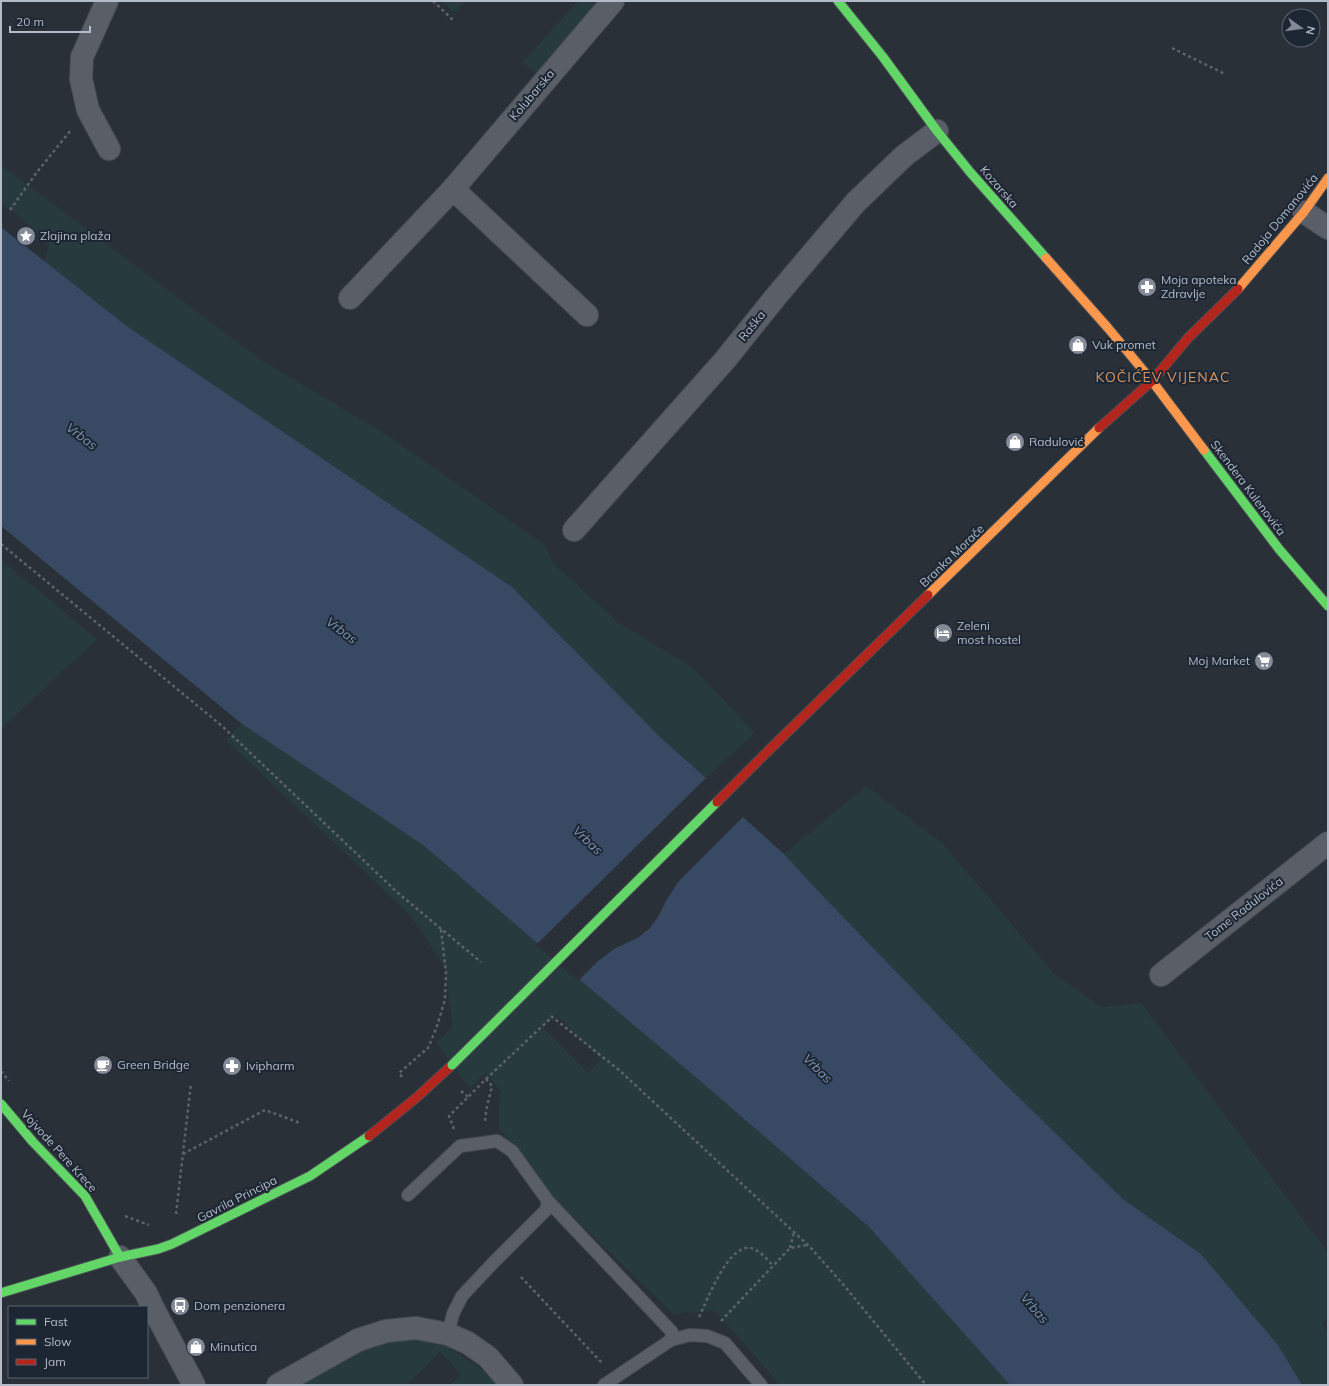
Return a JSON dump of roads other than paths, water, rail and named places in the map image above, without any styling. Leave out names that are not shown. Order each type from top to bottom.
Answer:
[{"type":"main road","name":"Kozarska","points":[[838,1],[883,57],[937,130],[985,189],[1108,328],[1152,381]]},
{"type":"main road","name":"Radoja Domanovića","points":[[1152,381],[1188,338],[1231,297],[1262,262],[1304,212],[1328,178]]},
{"type":"main road","name":"Skendera Kulenovića","points":[[1152,381],[1279,549],[1328,606]]},
{"type":"main road","name":"Branka Morače","points":[[452,1065],[770,749],[1112,416],[1152,381]]},
{"type":"main road","name":"Gavrila Principa","points":[[1,1293],[58,1274],[120,1257],[158,1249],[172,1244],[310,1176],[363,1141],[416,1098],[452,1065]]},
{"type":"main road","name":"Vojvode Pere Krece","points":[[1,1104],[33,1142],[85,1196],[120,1257]]},
{"type":"street","points":[[107,1],[82,57],[81,79],[88,110],[109,149]]},
{"type":"street","name":"Kolubarska","points":[[350,298],[453,189],[613,1]]},
{"type":"street","name":"Raška","points":[[574,530],[725,360],[778,294],[856,202],[904,156],[937,130]]},
{"type":"street","points":[[453,189],[588,315]]},
{"type":"street","points":[[1304,212],[1328,228]]},
{"type":"street","name":"Tome Radulovića","points":[[1161,975],[1328,843]]},
{"type":"street","points":[[120,1257],[146,1293],[194,1385]]},
{"type":"street","points":[[278,1385],[358,1340],[386,1331],[416,1328],[448,1334],[468,1343],[488,1357],[512,1385]]},
{"type":"lane","points":[[408,1195],[460,1146],[488,1141],[497,1141],[512,1152],[548,1201],[672,1332],[671,1340]]},
{"type":"lane","points":[[448,1334],[454,1314],[462,1296],[546,1210],[548,1201]]},
{"type":"lane","points":[[604,1385],[671,1340],[690,1335],[707,1336],[725,1343],[761,1385]]},
{"type":"water","name":"Vrbas","points":[[1,227],[128,327],[512,587],[661,738],[706,778],[743,817],[784,854],[1000,1079],[1124,1200],[1201,1254],[1278,1345],[1302,1385],[1010,1385],[868,1226],[423,845],[242,724],[1,526]]},
{"type":"place","name":"Zlajina plaža","points":[[26,236]]},
{"type":"place","name":"Moja apoteka Zdravlje","points":[[1147,287]]},
{"type":"place","name":"Vuk promet","points":[[1078,345]]},
{"type":"place","name":"Radulović","points":[[1015,442]]},
{"type":"place","name":"Zeleni most hostel","points":[[943,633]]},
{"type":"place","name":"Moj Market","points":[[1264,661]]},
{"type":"place","name":"Green Bridge","points":[[103,1065]]},
{"type":"place","name":"Ivipharm","points":[[232,1066]]},
{"type":"place","name":"Dom penzionera","points":[[180,1306]]},
{"type":"place","name":"Minutica","points":[[196,1347]]},
{"type":"district","name":"KOČIĆEV VIJENAC","points":[[1163,377]]}]
